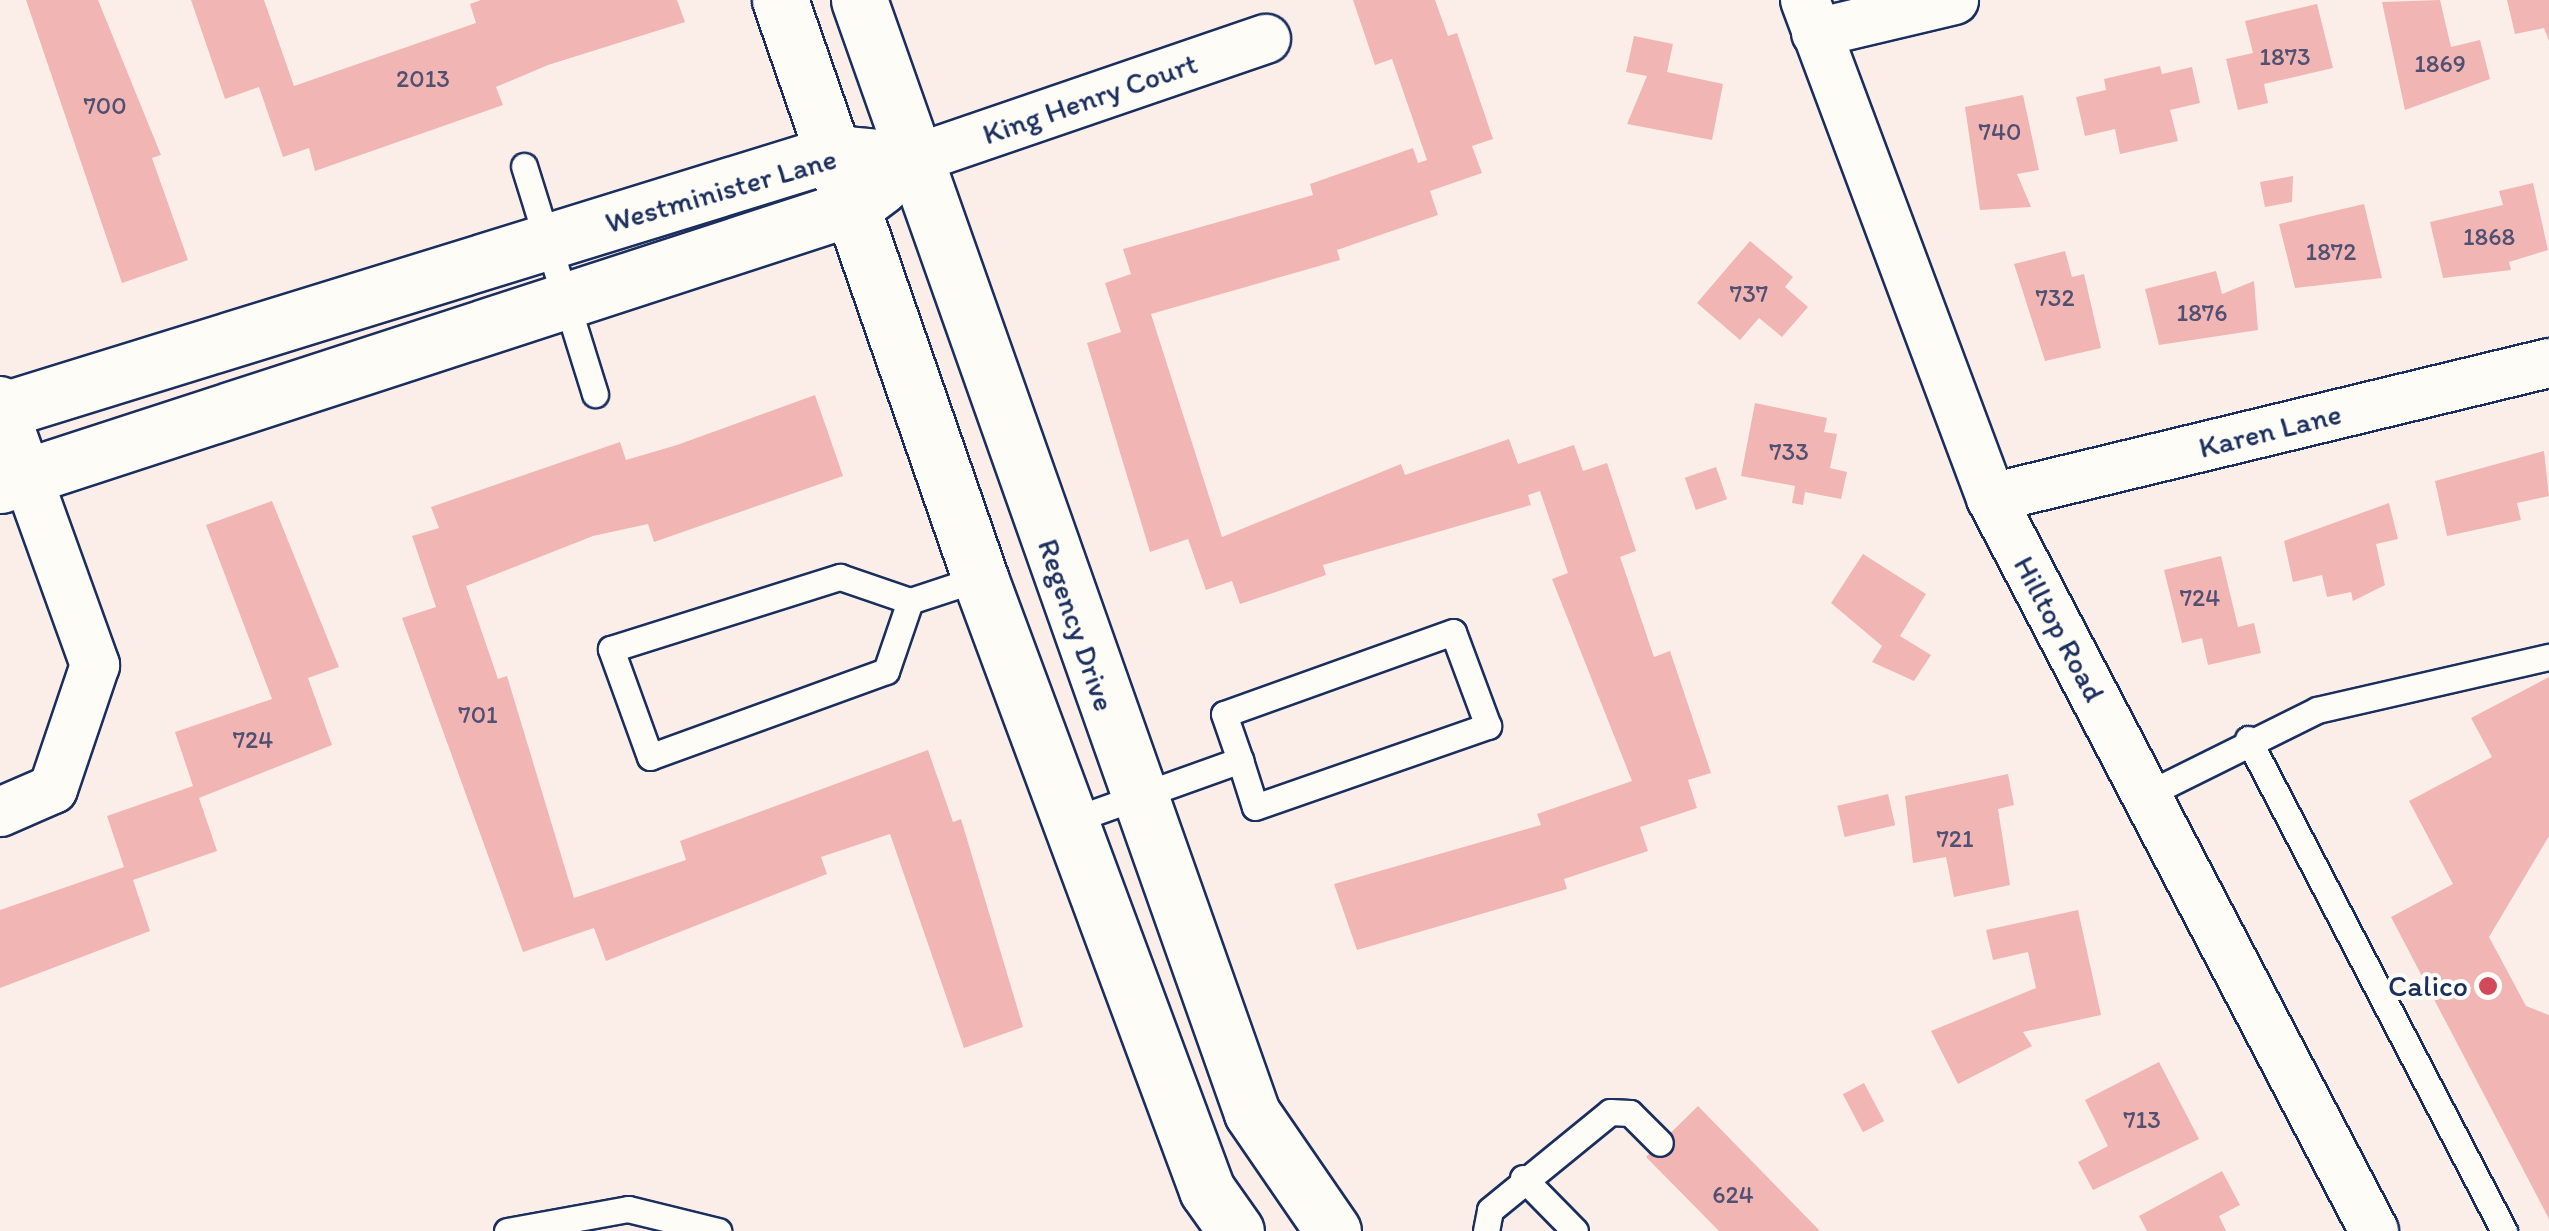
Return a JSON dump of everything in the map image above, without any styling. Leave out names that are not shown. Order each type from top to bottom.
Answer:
[{"type":"street","points":[[780,0],[980,578],[1207,1190],[1236,1231]]},
{"type":"street","name":"Regency Drive","points":[[859,0],[1136,798],[1252,1113],[1333,1231]]},
{"type":"street","points":[[1811,17],[1954,0]]},
{"type":"street","name":"Hilltop Road","points":[[1811,17],[1991,498],[2374,1231]]},
{"type":"street","name":"King Henry Court","points":[[915,159],[1266,39]]},
{"type":"street","name":"Westminister Lane","points":[[7,437],[548,242],[834,153],[915,159]]},
{"type":"street","name":"Westminister Lane","points":[[7,437],[566,302],[853,207],[915,159]]},
{"type":"street","name":"Karen Lane","points":[[1991,498],[2549,363]]},
{"type":"street","points":[[0,812],[54,789],[94,665],[7,437]]},
{"type":"lane","points":[[524,166],[595,394]]},
{"type":"lane","points":[[910,600],[886,671],[650,756],[612,648],[840,577],[910,600],[980,578]]},
{"type":"lane","points":[[1452,632],[1488,726],[1255,807],[1240,760],[1224,714],[1452,632]]},
{"type":"lane","points":[[2146,795],[2248,740],[2317,710],[2549,657]]},
{"type":"lane","points":[[2248,740],[2504,1231]]},
{"type":"lane","points":[[1070,820],[1240,760]]},
{"type":"lane","points":[[1486,1231],[1490,1210],[1523,1178],[1610,1112],[1630,1114],[1660,1143]]},
{"type":"lane","points":[[1523,1178],[1574,1231]]},
{"type":"lane","points":[[507,1231],[628,1210],[718,1231]]},
{"type":"building","points":[[26,0],[98,0],[161,155],[152,158],[188,260],[122,283]]},
{"type":"building","points":[[191,0],[264,0],[294,86],[476,23],[470,4],[481,0],[677,0],[685,22],[548,65],[496,87],[503,105],[315,171],[309,148],[283,157],[259,87],[225,99]]},
{"type":"building","points":[[1353,0],[1435,0],[1448,36],[1457,33],[1493,139],[1472,146],[1482,173],[1430,191],[1438,215],[1337,250],[1340,260],[1151,314],[1222,537],[1401,464],[1405,475],[1509,439],[1518,464],[1574,445],[1583,471],[1607,463],[1636,551],[1620,557],[1654,657],[1670,651],[1711,773],[1688,780],[1697,808],[1640,827],[1648,851],[1564,879],[1567,889],[1357,950],[1334,884],[1541,825],[1537,814],[1632,781],[1552,579],[1568,573],[1540,491],[1528,495],[1531,505],[1323,565],[1326,575],[1240,604],[1232,581],[1206,590],[1188,539],[1150,552],[1087,343],[1121,332],[1105,283],[1131,274],[1123,249],[1313,195],[1310,184],[1413,148],[1418,163],[1427,160],[1392,59],[1375,65]]},
{"type":"building","points":[[2440,0],[2451,47],[2480,40],[2490,79],[2405,110],[2382,2]]},
{"type":"building","points":[[2507,0],[2549,0],[2549,41],[2544,28],[2515,34]]},
{"type":"building","points":[[2317,4],[2333,68],[2264,84],[2268,103],[2238,110],[2226,59],[2253,53],[2245,21]]},
{"type":"building","points":[[1634,36],[1673,44],[1667,72],[1723,84],[1712,140],[1627,124],[1647,76],[1626,72]]},
{"type":"building","points":[[2160,66],[2162,74],[2192,67],[2200,103],[2170,110],[2178,141],[2120,154],[2115,129],[2085,136],[2076,97],[2106,90],[2104,79]]},
{"type":"building","points":[[2023,95],[2039,170],[2017,174],[2031,207],[1980,210],[1965,107]]},
{"type":"building","points":[[2293,176],[2292,202],[2265,207],[2260,182]]},
{"type":"building","points":[[2533,183],[2548,250],[2509,262],[2511,270],[2443,278],[2430,222],[2503,205],[2499,191]]},
{"type":"building","points":[[2364,204],[2382,278],[2295,288],[2279,224]]},
{"type":"building","points":[[1750,241],[1793,277],[1785,287],[1808,307],[1782,337],[1759,318],[1740,340],[1697,303]]},
{"type":"building","points":[[2065,251],[2072,277],[2084,274],[2101,348],[2045,361],[2014,264]]},
{"type":"building","points":[[2216,271],[2222,294],[2254,281],[2258,330],[2159,345],[2145,289]]},
{"type":"building","points":[[815,395],[843,476],[654,542],[648,524],[593,536],[466,586],[498,679],[507,676],[574,898],[686,860],[680,841],[928,750],[953,822],[961,819],[1023,1027],[964,1048],[890,834],[821,857],[827,874],[606,961],[594,928],[523,952],[402,618],[436,607],[412,536],[439,528],[431,507],[620,442],[626,460]]},
{"type":"building","points":[[1755,403],[1827,418],[1824,432],[1837,434],[1830,468],[1847,472],[1841,499],[1805,492],[1803,505],[1792,503],[1795,486],[1741,476]]},
{"type":"building","points":[[2544,451],[2549,496],[2517,503],[2521,520],[2447,536],[2435,481]]},
{"type":"building","points":[[1716,467],[1727,499],[1696,510],[1685,478]]},
{"type":"building","points":[[272,501],[339,667],[308,678],[332,745],[199,798],[217,851],[133,880],[150,931],[0,988],[0,910],[124,867],[107,816],[193,786],[175,732],[272,699],[206,525]]},
{"type":"building","points":[[2389,503],[2398,539],[2376,544],[2385,585],[2353,601],[2351,592],[2327,597],[2322,575],[2293,582],[2284,541]]},
{"type":"building","points":[[1863,554],[1926,594],[1900,636],[1931,655],[1914,681],[1872,662],[1882,646],[1831,603]]},
{"type":"building","points":[[2221,556],[2238,627],[2254,623],[2261,653],[2208,665],[2202,638],[2182,643],[2164,570]]},
{"type":"building","points":[[2549,677],[2549,836],[2489,937],[2526,1006],[2549,1015],[2549,1219],[2391,917],[2453,884],[2409,801],[2492,757],[2471,718]]},
{"type":"building","points":[[2008,774],[2014,805],[1998,809],[2010,885],[1954,897],[1946,857],[1913,863],[1905,796]]},
{"type":"building","points":[[1888,794],[1895,825],[1845,837],[1837,806]]},
{"type":"building","points":[[2078,910],[2101,1015],[2023,1032],[2032,1046],[1958,1084],[1931,1031],[2036,988],[2028,952],[1993,960],[1986,930]]},
{"type":"building","points":[[2159,1062],[2199,1139],[2093,1190],[2078,1162],[2108,1146],[2085,1100]]},
{"type":"building","points":[[1864,1083],[1884,1121],[1863,1132],[1843,1094]]},
{"type":"building","points":[[1698,1106],[1820,1231],[1719,1231],[1646,1157]]},
{"type":"building","points":[[2222,1171],[2240,1205],[2219,1216],[2226,1231],[2147,1231],[2139,1216]]},
{"type":"place","name":"Calico","points":[[2488,986]]}]
